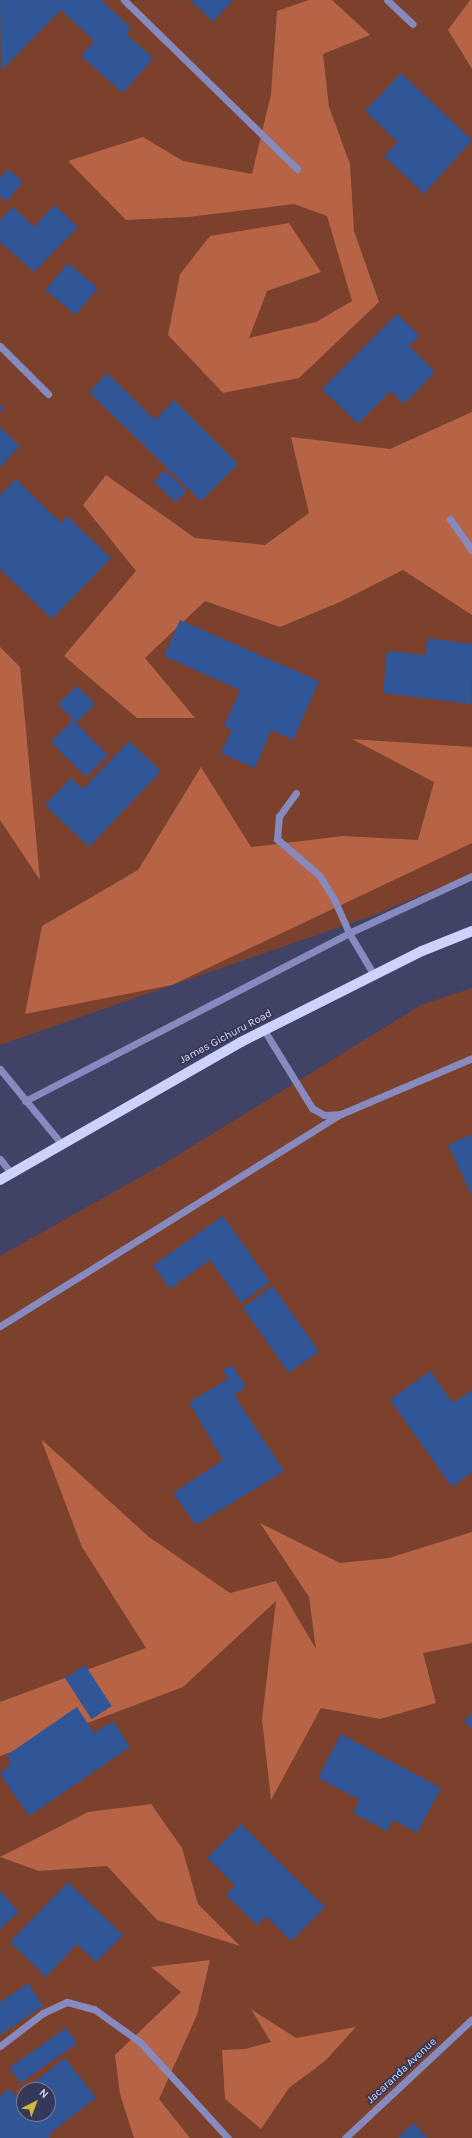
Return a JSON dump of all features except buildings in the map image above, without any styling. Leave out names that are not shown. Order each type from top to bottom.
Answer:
[{"type":"main road","name":"James Gichuru Road","points":[[0,1180],[10,1172],[60,1142],[264,1030],[374,975],[472,931]]},
{"type":"street","points":[[124,0],[297,169]]},
{"type":"street","points":[[387,0],[413,24]]},
{"type":"street","points":[[0,346],[48,394]]},
{"type":"street","points":[[450,519],[472,550]]},
{"type":"street","points":[[296,793],[279,816],[277,839],[319,875],[334,899],[349,933],[374,975]]},
{"type":"street","points":[[25,1101],[349,933],[472,876]]},
{"type":"street","points":[[264,1030],[312,1108],[324,1115],[341,1114]]},
{"type":"street","points":[[0,1326],[341,1114],[472,1058]]},
{"type":"street","points":[[0,1069],[60,1142]]},
{"type":"street","points":[[0,1159],[10,1172]]},
{"type":"street","points":[[0,2046],[43,2013],[67,2002],[94,2009],[140,2042],[228,2138]]},
{"type":"street","name":"Jacaranda Avenue","points":[[345,2138],[472,2019]]},
{"type":"shaded area","points":[[0,0],[472,0],[472,874],[374,915],[0,1045]]},
{"type":"shaded area","points":[[309,0],[332,0],[370,35],[323,54],[329,107],[350,164],[354,231],[379,302],[299,378],[223,393],[168,335],[180,274],[210,236],[289,223],[321,272],[267,291],[249,338],[316,322],[352,301],[327,216],[294,204],[188,217],[126,220],[68,161],[143,137],[183,161],[252,174],[271,94],[277,11]]},
{"type":"shaded area","points":[[470,0],[472,0],[472,69],[448,30]]},
{"type":"shaded area","points":[[472,412],[472,615],[403,570],[340,602],[280,627],[205,601],[145,658],[195,718],[137,718],[64,656],[136,571],[83,505],[106,475],[195,538],[265,545],[309,513],[291,437],[390,449]]},
{"type":"shaded area","points":[[0,647],[20,667],[40,880],[0,820]]},
{"type":"shaded area","points":[[352,739],[472,747],[472,843],[172,985],[25,1014],[42,926],[138,870],[201,767],[251,847],[343,836],[418,840],[434,782]]},
{"type":"shaded area","points":[[472,988],[472,2138],[0,2138],[0,1256],[167,1162],[421,1005]]},
{"type":"shaded area","points":[[41,1439],[149,1537],[230,1593],[276,1581],[316,1649],[309,1597],[260,1523],[340,1563],[389,1558],[472,1532],[472,1643],[423,1653],[436,1703],[380,1719],[321,1708],[271,1800],[262,1719],[276,1601],[183,1687],[0,1756],[0,1702],[146,1648],[82,1547]]},
{"type":"shaded area","points":[[151,1804],[182,1848],[198,1904],[240,1946],[157,1920],[107,1866],[39,1871],[0,1857],[88,1812]]},
{"type":"shaded area","points":[[210,1960],[197,2015],[159,2099],[190,2138],[134,2138],[120,2094],[115,2055],[181,1992],[151,1967]]},
{"type":"shaded area","points":[[251,2009],[296,2038],[356,2027],[325,2061],[289,2088],[261,2129],[225,2099],[222,2050],[245,2049],[271,2042]]}]
